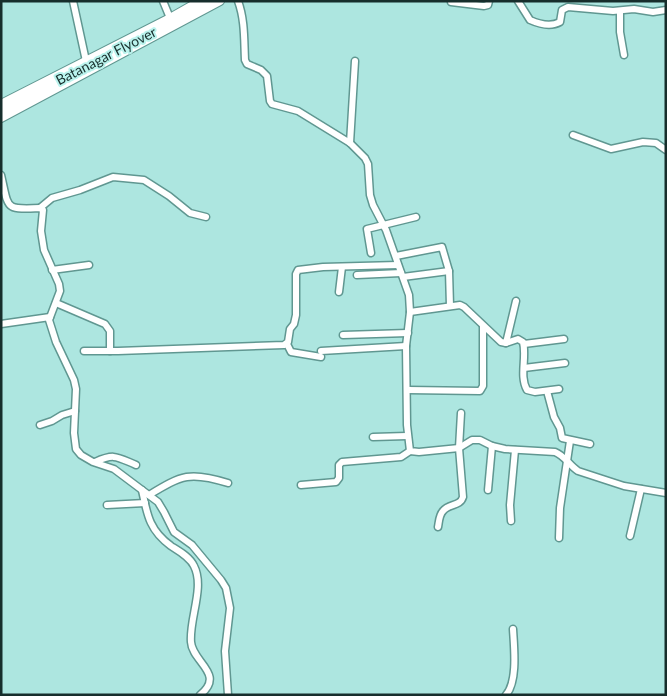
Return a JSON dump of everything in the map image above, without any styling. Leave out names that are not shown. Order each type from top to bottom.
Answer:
[{"type":"main road","name":"Batanagar Flyover","points":[[1,110],[171,23],[209,1]]},
{"type":"street","points":[[73,1],[86,61]]},
{"type":"street","points":[[163,1],[170,18]]},
{"type":"street","points":[[1,118],[220,1]]},
{"type":"street","points":[[238,1],[244,29],[245,60],[247,64],[261,70],[267,76],[272,104],[298,111],[350,143],[365,158],[368,164],[370,195],[373,205],[396,256],[408,295],[410,312],[406,346],[408,390],[407,436],[410,451]]},
{"type":"street","points":[[451,2],[484,6],[489,1]]},
{"type":"street","points":[[518,1],[530,20],[554,25],[560,22],[562,10],[565,8],[620,11],[634,9],[653,12],[666,10]]},
{"type":"street","points":[[1,104],[170,18],[194,2]]},
{"type":"street","points":[[620,11],[620,32],[624,55]]},
{"type":"street","points":[[350,143],[354,61]]},
{"type":"street","points":[[573,135],[611,149],[643,142],[656,143],[666,150]]},
{"type":"street","points":[[1,175],[11,208],[19,210],[40,208],[52,198],[80,190],[113,177],[144,180],[169,196],[190,213],[206,217]]},
{"type":"street","points":[[40,208],[44,213],[41,231],[44,250],[59,284],[60,291],[50,317],[51,329],[74,380],[76,389],[76,449],[81,455],[114,470],[158,502],[174,532],[192,545],[226,588],[230,608],[225,651],[228,695]]},
{"type":"street","points":[[371,252],[368,229],[416,217]]},
{"type":"street","points":[[396,256],[442,247],[449,272],[450,306]]},
{"type":"street","points":[[52,270],[89,265]]},
{"type":"street","points":[[398,265],[306,268],[297,272],[295,320],[290,329],[287,344],[291,352],[321,354],[406,346]]},
{"type":"street","points":[[339,292],[342,267]]},
{"type":"street","points":[[358,275],[449,272]]},
{"type":"street","points":[[506,343],[516,301]]},
{"type":"street","points":[[56,303],[105,324],[110,331],[110,351]]},
{"type":"street","points":[[410,312],[460,305],[499,341],[506,343],[518,339],[521,340],[524,344],[524,383],[527,390],[535,392],[559,390]]},
{"type":"street","points":[[1,324],[50,317]]},
{"type":"street","points":[[408,390],[480,391],[483,386],[483,326]]},
{"type":"street","points":[[343,335],[408,333]]},
{"type":"street","points":[[524,344],[564,338]]},
{"type":"street","points":[[84,351],[287,344]]},
{"type":"street","points":[[524,368],[565,363]]},
{"type":"street","points":[[547,391],[562,438],[590,444]]},
{"type":"street","points":[[40,425],[75,411]]},
{"type":"street","points":[[438,527],[442,511],[462,501],[461,413]]},
{"type":"street","points":[[373,437],[407,436]]},
{"type":"street","points":[[301,485],[336,482],[339,478],[339,465],[342,462],[401,457],[410,451],[419,452],[460,448],[472,440],[480,440],[492,446],[515,450],[555,452],[561,455],[578,471],[624,486],[666,493]]},
{"type":"street","points":[[559,538],[560,508],[570,441]]},
{"type":"street","points":[[488,490],[492,446]]},
{"type":"street","points":[[511,521],[510,505],[515,450]]},
{"type":"street","points":[[95,462],[113,456],[136,465]]},
{"type":"street","points":[[149,495],[175,480],[186,477],[203,476],[228,483]]},
{"type":"street","points":[[630,536],[641,489]]},
{"type":"street","points":[[142,490],[150,523],[159,536],[190,560],[196,572],[198,585],[191,625],[191,644],[192,649],[208,670],[210,681],[200,695]]},
{"type":"street","points":[[107,505],[144,503]]},
{"type":"street","points":[[506,695],[512,685],[513,629]]}]
